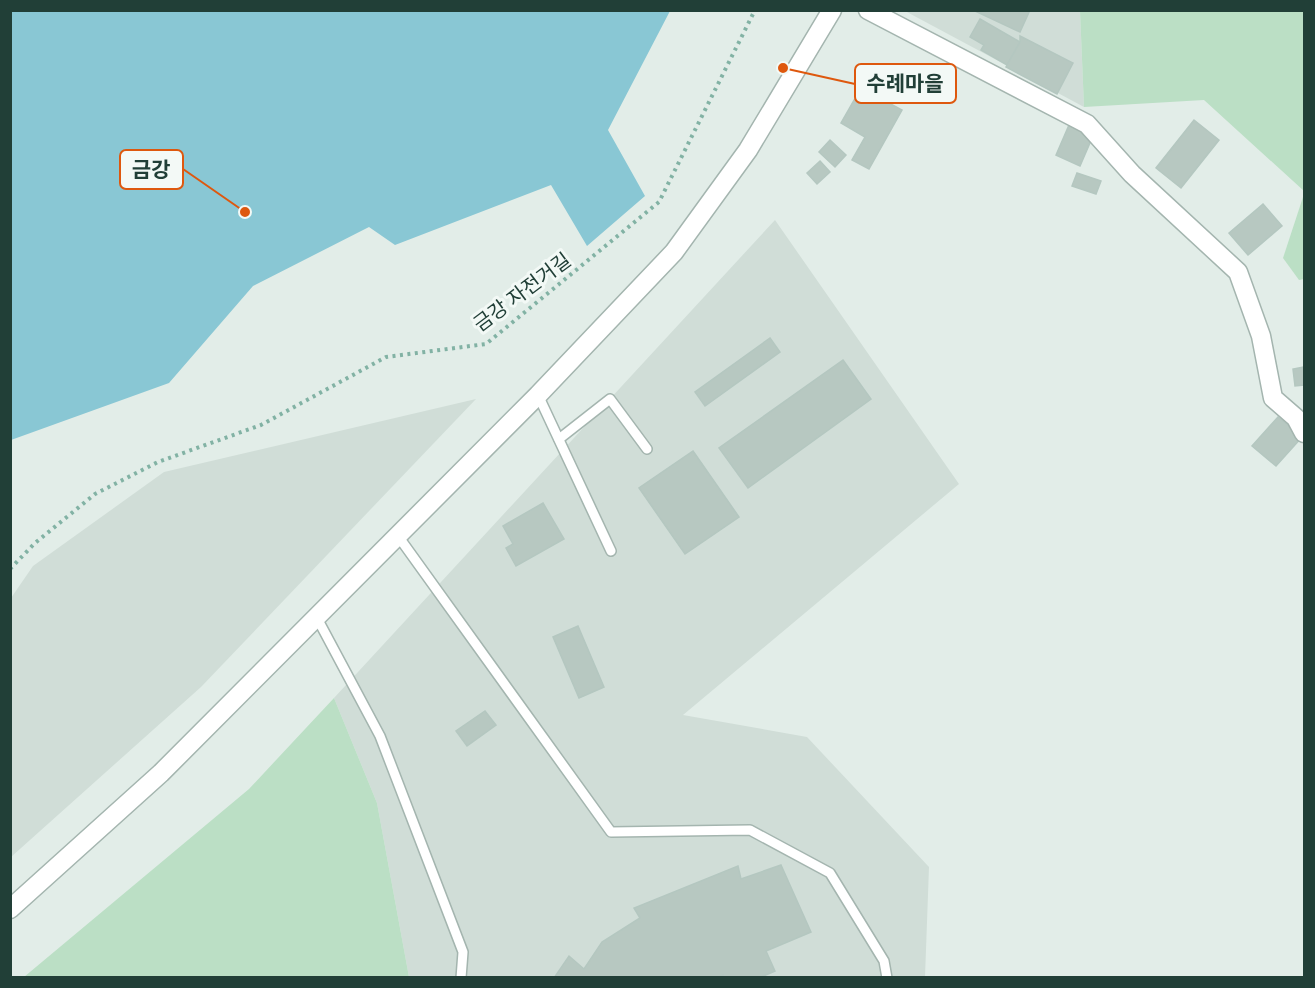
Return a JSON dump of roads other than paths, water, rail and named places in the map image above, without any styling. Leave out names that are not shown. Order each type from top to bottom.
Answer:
[{"type":"street","points":[[10,909],[161,773],[538,395],[674,252],[748,150],[832,10]]},
{"type":"street","points":[[867,10],[1087,124],[1132,174],[1238,272],[1261,336],[1273,398],[1296,418],[1305,433]]},
{"type":"lane","points":[[538,395],[611,551]]},
{"type":"lane","points":[[559,439],[610,399],[646,448]]},
{"type":"lane","points":[[399,536],[611,832],[750,830],[830,873],[884,961],[887,978]]},
{"type":"lane","points":[[317,618],[380,735],[463,952],[461,978]]},
{"type":"water","points":[[11,10],[670,11],[608,130],[645,196],[587,246],[551,185],[395,245],[369,227],[253,286],[169,383],[11,440]]},
{"type":"place","name":"수례마을","points":[[783,68]]},
{"type":"place","name":"금강","points":[[245,212]]}]
